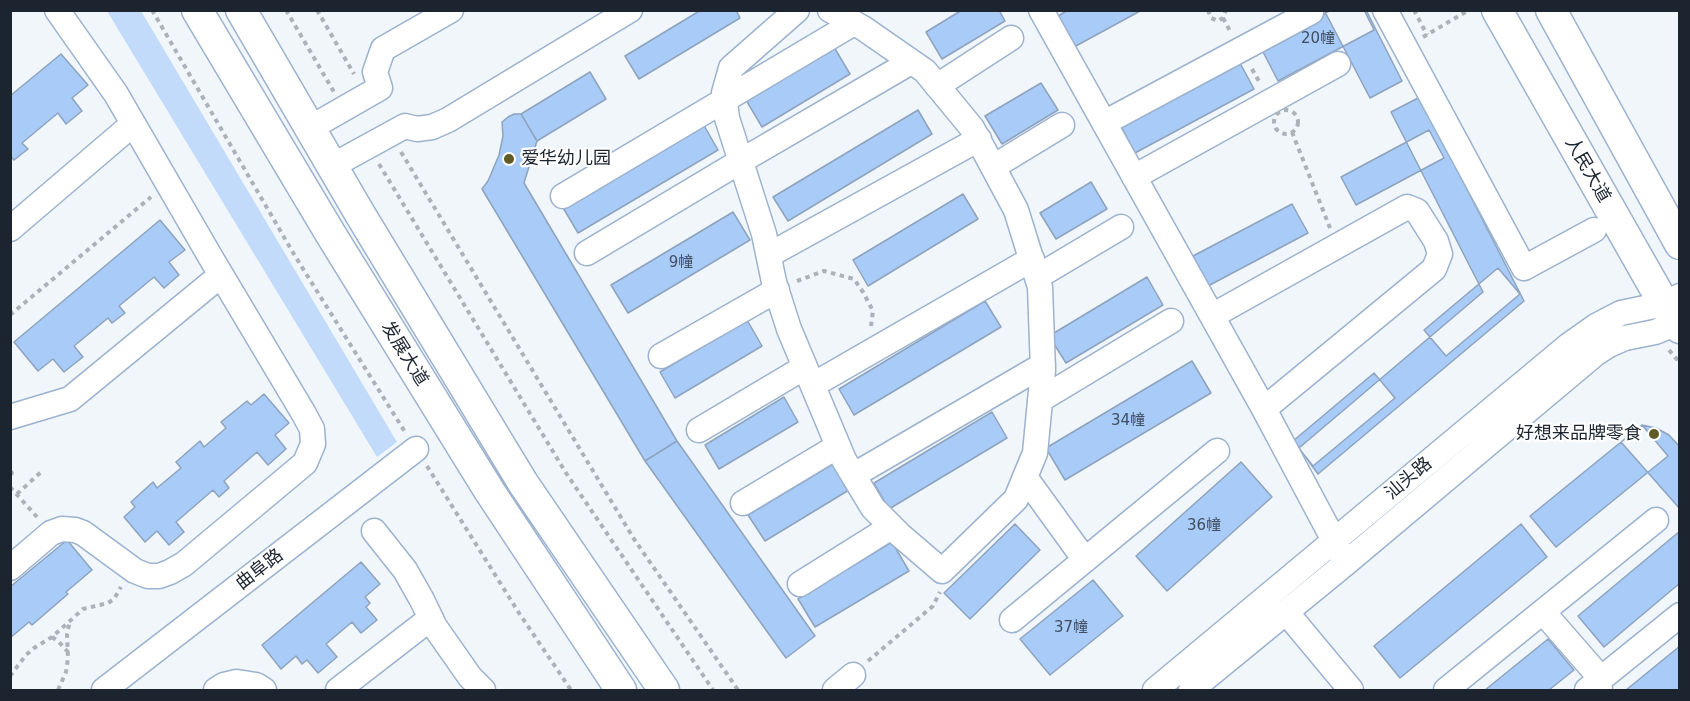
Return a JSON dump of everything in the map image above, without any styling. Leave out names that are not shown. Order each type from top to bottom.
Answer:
[{"type":"main road","name":"发展大道","points":[[197,10],[330,233],[490,492],[621,690]]},
{"type":"main road","name":"发展大道","points":[[242,10],[332,166],[523,483],[664,690]]},
{"type":"main road","name":"人民大道","points":[[1497,10],[1676,315]]},
{"type":"main road","points":[[1551,10],[1680,244]]},
{"type":"street","points":[[10,568],[51,533],[62,529],[83,532],[132,569],[148,576],[159,576],[170,572],[184,564],[305,463],[313,444],[312,429],[304,414],[134,124],[116,94],[57,10]]},
{"type":"street","points":[[310,128],[380,88],[375,72],[383,49],[451,10]]},
{"type":"street","points":[[332,166],[405,126],[417,129],[432,127],[448,120],[630,10]]},
{"type":"street","points":[[563,196],[725,100],[847,16],[925,71],[972,128],[1016,210],[1040,287],[1043,365],[1035,453],[1016,499],[942,571],[891,527],[873,508],[838,446],[789,329],[764,234],[727,117],[725,100],[724,93],[730,68],[796,10]]},
{"type":"street","points":[[1041,10],[1264,409],[1346,563]]},
{"type":"street","points":[[1385,10],[1524,268],[1594,230]]},
{"type":"street","points":[[1104,123],[1311,12]]},
{"type":"street","points":[[937,86],[1011,38]]},
{"type":"street","points":[[587,253],[911,62]]},
{"type":"street","points":[[1134,177],[1338,64]]},
{"type":"street","points":[[10,229],[134,124]]},
{"type":"street","points":[[993,167],[1062,125]]},
{"type":"street","points":[[769,255],[979,139]]},
{"type":"street","points":[[1212,315],[1407,207],[1417,211],[1436,241],[1440,254],[1434,269],[1264,409]]},
{"type":"street","points":[[699,430],[1121,226]]},
{"type":"street","points":[[10,417],[70,399],[221,275]]},
{"type":"street","points":[[661,356],[777,290]]},
{"type":"street","name":"汕头路","points":[[1155,690],[1569,345],[1596,326],[1622,313],[1676,315]]},
{"type":"street","name":"汕头路","points":[[1191,690],[1595,354],[1625,338],[1655,332],[1676,315]]},
{"type":"street","points":[[1040,400],[1171,321]]},
{"type":"street","points":[[854,476],[1043,365]]},
{"type":"street","points":[[743,503],[838,446]]},
{"type":"street","name":"曲阜路","points":[[105,690],[416,448]]},
{"type":"street","points":[[1012,620],[1218,451]]},
{"type":"street","points":[[1025,477],[1085,560]]},
{"type":"street","points":[[1446,690],[1656,520]]},
{"type":"street","points":[[800,584],[891,527]]},
{"type":"street","points":[[374,531],[405,570],[435,627],[483,690]]},
{"type":"street","points":[[1286,612],[1351,690]]},
{"type":"street","points":[[1543,612],[1597,674],[1595,687]]},
{"type":"street","points":[[1595,687],[1680,615]]},
{"type":"street","points":[[338,690],[430,618]]},
{"type":"street","points":[[835,690],[853,675]]},
{"type":"street","points":[[216,690],[237,682],[256,685],[264,690]]},
{"type":"path","points":[[152,10],[295,256],[519,613],[571,690]]},
{"type":"path","points":[[286,10],[344,108]]},
{"type":"path","points":[[317,10],[367,96]]},
{"type":"path","points":[[1208,10],[1211,18],[1218,21],[1223,18],[1226,10]]},
{"type":"path","points":[[1414,10],[1427,35]]},
{"type":"path","points":[[1406,48],[1469,10]]},
{"type":"path","points":[[1288,111],[1295,115],[1298,123],[1292,132],[1281,133],[1275,128],[1275,117],[1281,112],[1288,111]]},
{"type":"path","points":[[1292,132],[1338,245]]},
{"type":"path","points":[[390,134],[634,539],[738,690]]},
{"type":"path","points":[[368,145],[566,473],[713,690]]},
{"type":"path","points":[[10,315],[167,183]]},
{"type":"path","points":[[777,290],[824,271],[854,279],[873,311],[870,329]]},
{"type":"path","points":[[16,494],[41,472]]},
{"type":"path","points":[[10,487],[51,533]]},
{"type":"path","points":[[10,676],[26,655],[52,638],[83,609],[108,603],[114,598],[132,569]]},
{"type":"path","points":[[853,675],[933,606],[942,588],[942,571]]},
{"type":"path","points":[[58,690],[66,672],[67,634],[70,620]]},
{"type":"path","points":[[52,638],[59,642],[68,653]]},
{"type":"shaded area","points":[[107,11],[141,11],[397,442],[377,457]]},
{"type":"building","points":[[701,10],[736,10],[740,18],[639,79],[625,56]]},
{"type":"building","points":[[962,10],[999,10],[1005,21],[942,59],[926,32]]},
{"type":"building","points":[[1068,10],[1142,10],[1074,47],[1058,16]]},
{"type":"building","points":[[1324,10],[1366,10],[1402,81],[1370,98]]},
{"type":"building","points":[[1331,10],[1364,10],[1374,30],[1278,81],[1261,48]]},
{"type":"building","points":[[834,47],[850,74],[762,127],[746,100]]},
{"type":"building","points":[[61,54],[88,85],[72,98],[82,111],[66,124],[58,113],[22,143],[28,149],[14,160],[10,156],[10,96]]},
{"type":"building","points":[[1240,63],[1254,89],[1135,153],[1121,126]]},
{"type":"building","points":[[590,72],[606,99],[537,141],[521,114]]},
{"type":"building","points":[[1041,83],[1058,110],[1002,144],[985,116]]},
{"type":"building","points":[[1420,97],[1524,301],[1318,474],[1299,448],[1483,292],[1391,112]]},
{"type":"building","points":[[918,110],[932,134],[788,221],[773,197]]},
{"type":"building","points":[[514,114],[521,114],[537,141],[524,183],[677,441],[645,461],[482,189],[499,155],[503,136],[502,122]]},
{"type":"building","points":[[702,122],[718,150],[578,233],[562,206]]},
{"type":"building","points":[[1429,130],[1444,158],[1356,205],[1341,177]]},
{"type":"building","points":[[1091,182],[1107,209],[1056,239],[1040,213]]},
{"type":"building","points":[[963,194],[978,219],[868,286],[853,260]]},
{"type":"building","points":[[1292,204],[1308,233],[1208,286],[1193,256]]},
{"type":"building","points":[[733,212],[750,240],[628,313],[611,285]]},
{"type":"building","points":[[160,220],[185,250],[169,262],[179,275],[164,288],[154,277],[119,306],[125,313],[112,323],[108,318],[74,346],[83,357],[64,372],[53,359],[38,371],[14,342]]},
{"type":"building","points":[[1498,268],[1520,294],[1446,356],[1424,330]]},
{"type":"building","points":[[1147,277],[1163,305],[1066,363],[1049,336]]},
{"type":"building","points":[[985,301],[1001,327],[854,415],[839,389]]},
{"type":"building","points":[[747,320],[762,346],[675,398],[660,372]]},
{"type":"building","points":[[1192,361],[1211,393],[1065,480],[1046,448]]},
{"type":"building","points":[[1374,373],[1395,398],[1313,466],[1293,441]]},
{"type":"building","points":[[264,394],[289,423],[275,435],[286,449],[268,465],[257,452],[224,481],[229,488],[219,497],[213,490],[176,522],[184,532],[169,545],[157,531],[145,542],[124,517],[135,507],[131,502],[153,482],[157,488],[181,468],[176,462],[200,441],[204,447],[226,428],[221,422],[247,401],[251,405]]},
{"type":"building","points":[[784,397],[798,422],[719,469],[705,445]]},
{"type":"building","points":[[992,412],[1007,438],[889,509],[874,483]]},
{"type":"building","points":[[1642,425],[1668,456],[1556,547],[1530,516]]},
{"type":"building","points":[[1642,425],[1656,428],[1669,435],[1680,447],[1680,509],[1621,442]]},
{"type":"building","points":[[677,441],[815,636],[786,658],[645,461]]},
{"type":"building","points":[[1241,462],[1272,497],[1167,591],[1136,556]]},
{"type":"building","points":[[833,464],[849,490],[765,541],[748,515]]},
{"type":"building","points":[[1015,524],[1040,550],[970,619],[944,593]]},
{"type":"building","points":[[1521,524],[1547,557],[1400,678],[1374,646]]},
{"type":"building","points":[[1680,531],[1680,583],[1604,647],[1578,616]]},
{"type":"building","points":[[67,540],[92,570],[32,625],[29,622],[10,638],[10,587]]},
{"type":"building","points":[[892,542],[909,571],[815,627],[798,599]]},
{"type":"building","points":[[361,562],[380,584],[365,597],[370,603],[366,607],[377,620],[361,633],[352,622],[326,644],[337,657],[318,673],[307,660],[302,664],[296,656],[281,669],[262,645]]},
{"type":"building","points":[[1093,580],[1123,616],[1050,675],[1020,639]]},
{"type":"building","points":[[1548,639],[1574,670],[1549,690],[1485,690]]},
{"type":"building","points":[[1680,646],[1680,690],[1626,690]]},
{"type":"place","name":"爱华幼儿园","points":[[509,159]]},
{"type":"place","name":"好想来品牌零食","points":[[1654,434]]}]
